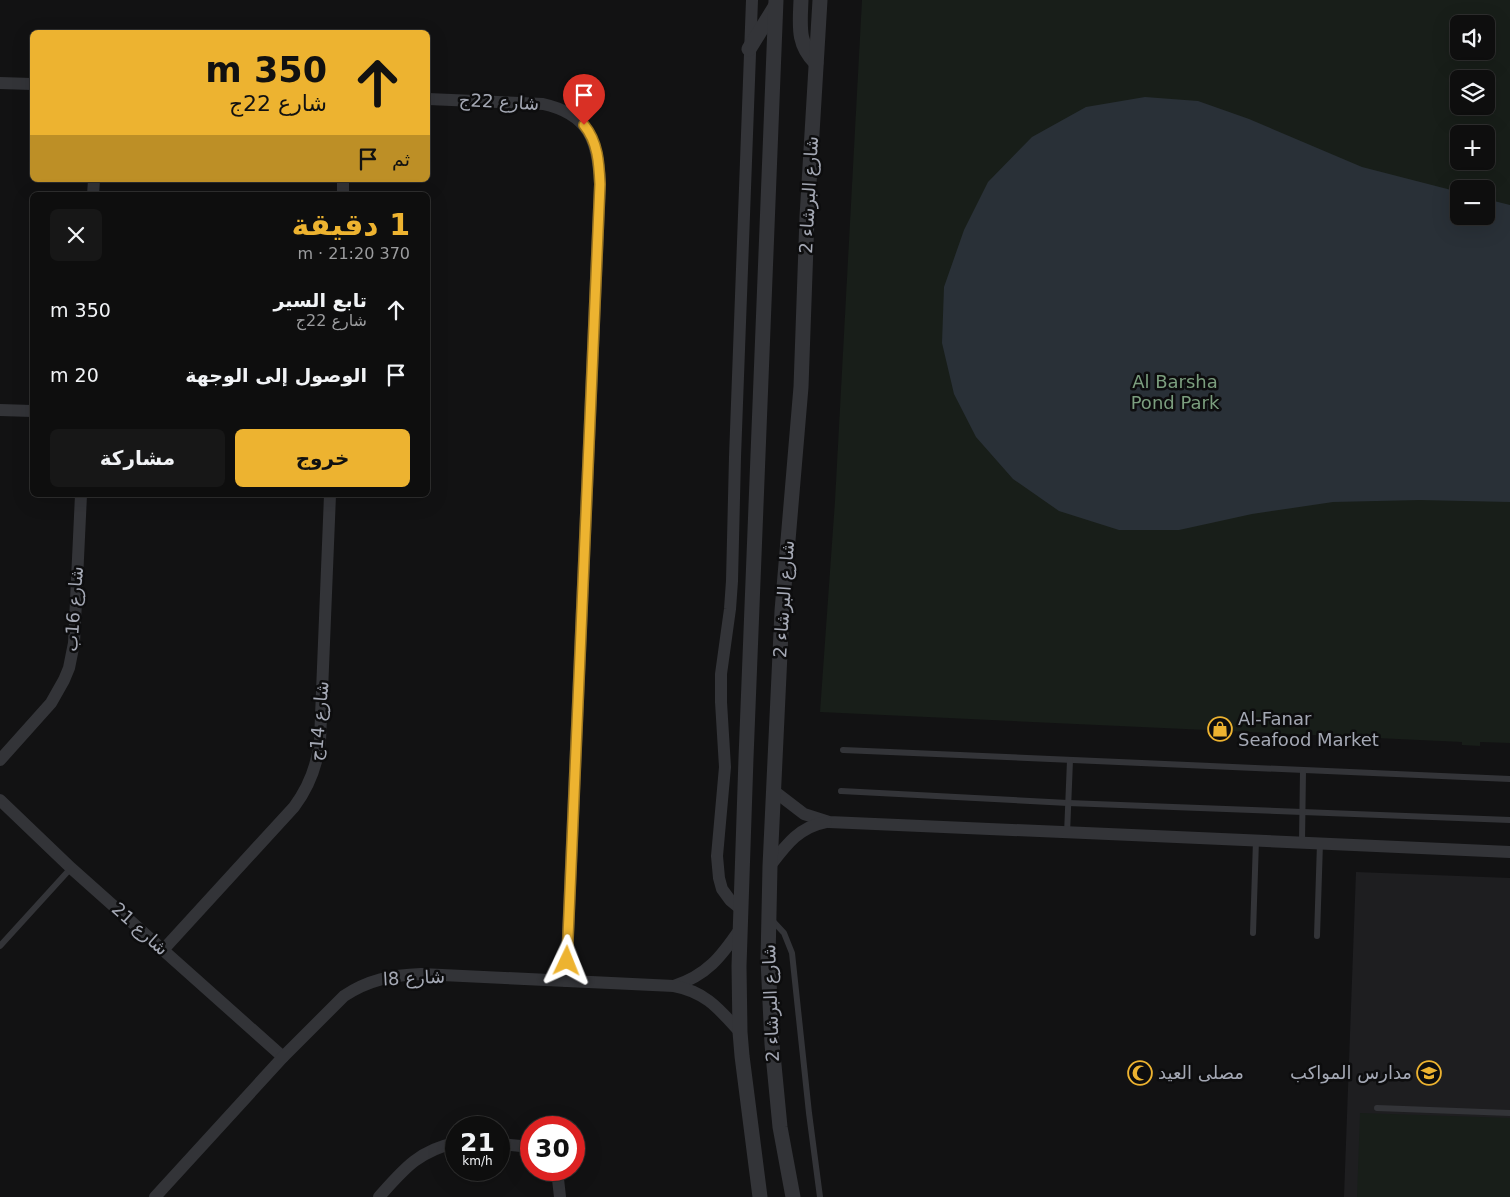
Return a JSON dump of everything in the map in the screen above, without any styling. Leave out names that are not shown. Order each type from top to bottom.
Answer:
[{"type":"street","points":[[741,908],[730,900],[722,889],[718,873],[717,856],[724,767],[720,702],[721,674],[732,581],[752,0]]},
{"type":"street","points":[[801,0],[801,36],[806,51],[816,63]]},
{"type":"street","name":"شارع البرشاء 2","points":[[792,1197],[780,1127],[772,1044],[768,960],[770,866],[782,611],[801,387],[820,0]]},
{"type":"street","points":[[749,49],[776,3]]},
{"type":"street","name":"شارع البرشاء 2","points":[[757,1194],[740,1032],[740,929],[776,3]]},
{"type":"street","points":[[0,83],[30,84]]},
{"type":"street","name":"شارع 22ج","points":[[430,99],[543,104],[562,109],[578,119],[590,133],[598,161],[600,184],[566,981]]},
{"type":"street","points":[[0,410],[30,411]]},
{"type":"street","name":"شارع 16ب","points":[[0,760],[51,703],[69,668],[74,643],[81,497]]},
{"type":"street","name":"شارع 14ج","points":[[163,950],[294,807],[301,798],[312,776],[320,741],[330,497]]},
{"type":"street","points":[[774,791],[804,814],[829,822],[1067,834],[1302,841],[1510,852]]},
{"type":"street","name":"شارع 21","points":[[0,800],[71,868],[282,1057]]},
{"type":"street","points":[[770,866],[794,836],[810,827],[829,822]]},
{"type":"street","name":"شارع 8ا","points":[[674,986],[706,970],[723,954],[740,929]]},
{"type":"street","name":"شارع 8ا","points":[[155,1197],[282,1057],[344,996],[355,988],[379,978],[421,974],[674,986],[692,991],[709,1000],[740,1032]]},
{"type":"street","points":[[379,1197],[403,1170],[422,1155],[445,1146]]},
{"type":"street","points":[[558,1181],[560,1197]]},
{"type":"lane","points":[[842,750],[1510,779]]},
{"type":"lane","points":[[1067,834],[1070,760]]},
{"type":"lane","points":[[1302,841],[1303,771]]},
{"type":"lane","points":[[841,791],[1068,803],[1510,820]]},
{"type":"lane","points":[[1253,933],[1256,840]]},
{"type":"lane","points":[[1317,936],[1320,843]]},
{"type":"lane","points":[[0,946],[71,868]]},
{"type":"lane","points":[[769,917],[784,933],[792,953],[820,1197]]},
{"type":"lane","points":[[1378,1108],[1510,1113]]},
{"type":"shaded area","points":[[1145,97],[1198,101],[1249,119],[1362,167],[1450,190],[1450,225],[1495,225],[1495,201],[1510,205],[1510,502],[1420,500],[1333,502],[1252,514],[1179,530],[1119,530],[1059,511],[1013,479],[976,437],[954,394],[942,343],[944,287],[964,230],[988,182],[1032,137],[1086,107]]},
{"type":"shaded area","name":"مدارس المواكب","points":[[1356,872],[1510,878],[1510,1197],[1344,1197]]},
{"type":"green space","name":"Al Barsha Pond Park","points":[[862,0],[1510,0],[1510,743],[1480,742],[1480,746],[1462,745],[1462,742],[820,712],[835,501]]},
{"type":"green space","points":[[1360,1113],[1510,1118],[1510,1197],[1357,1197]]},
{"type":"place","name":"Al-Fanar Seafood Market","points":[[1220,729]]},
{"type":"place","name":"مصلى العيد","points":[[1140,1073]]},
{"type":"place","name":"مدارس المواكب","points":[[1429,1073]]},
{"type":"route","points":[[567,961],[600,184],[594,141],[584,125]]}]
